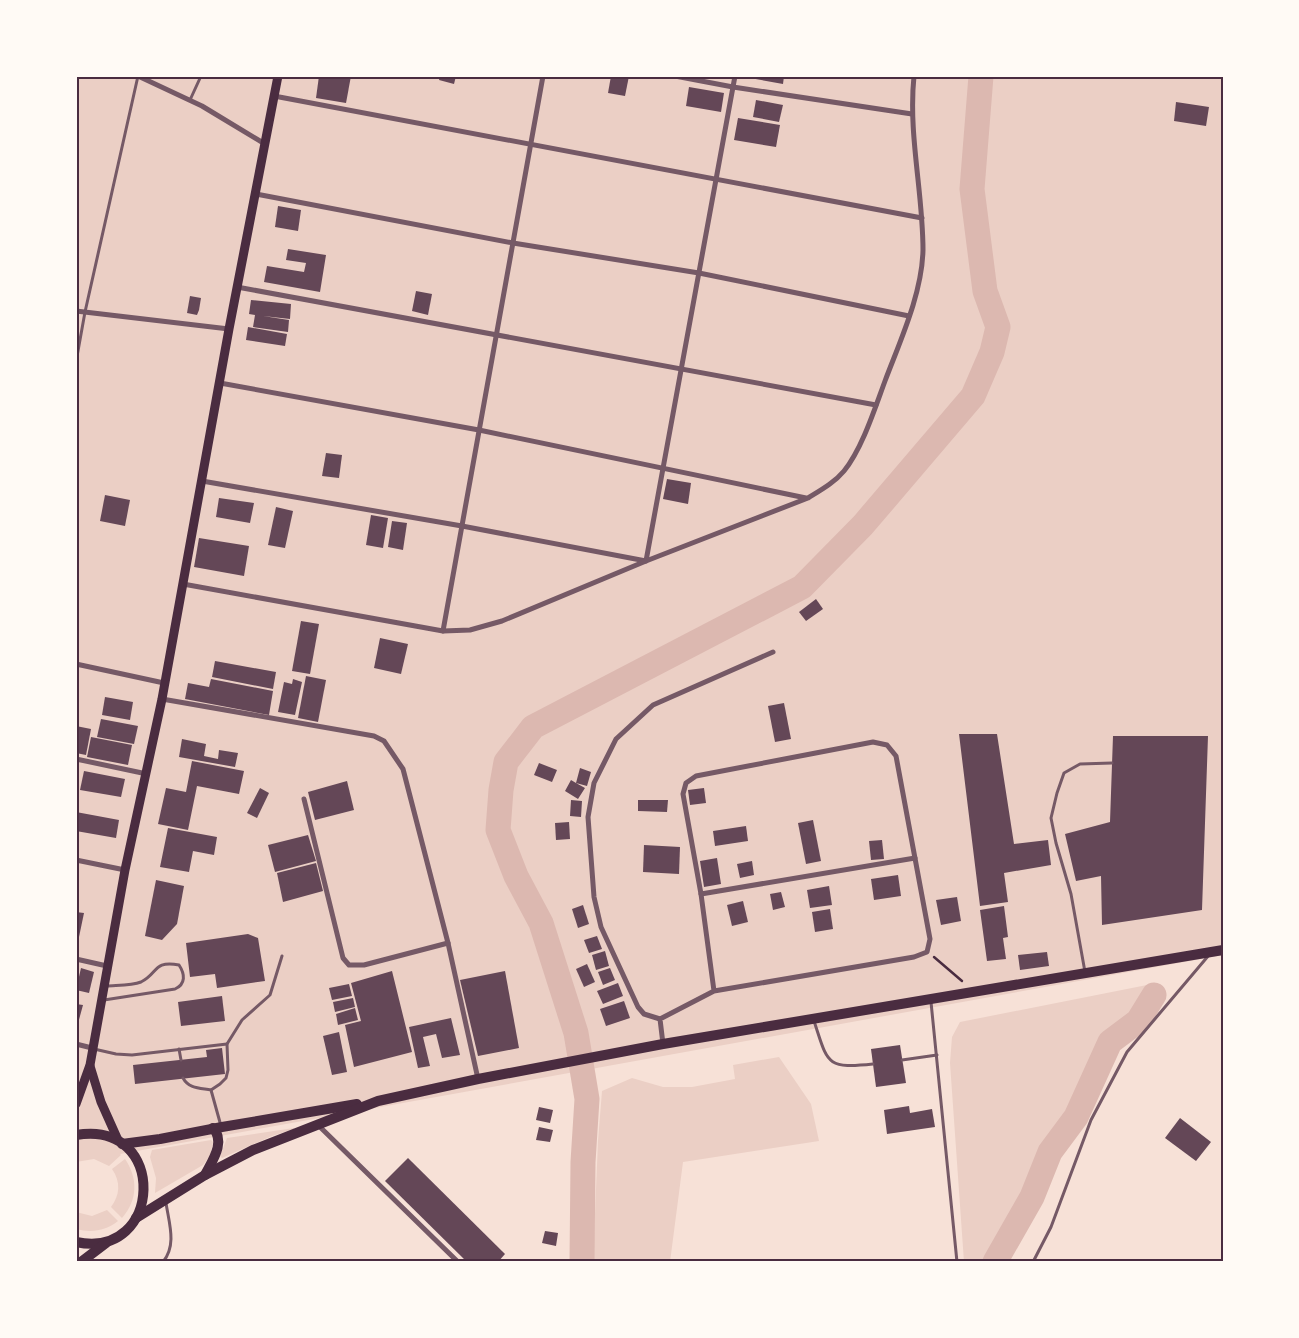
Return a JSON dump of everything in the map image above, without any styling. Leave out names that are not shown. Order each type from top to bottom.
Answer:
[{"type":"main road","points":[[76,1104],[90,1066],[125,870],[162,699],[229,329],[278,76]]},
{"type":"main road","points":[[76,1135],[97,1134],[120,1142],[160,1139],[218,1127],[378,1101],[478,1079],[663,1044],[1223,950]]},
{"type":"main road","points":[[81,1262],[126,1230],[136,1218],[144,1197],[144,1180],[137,1160],[120,1142],[101,1102],[90,1066]]},
{"type":"main road","points":[[136,1218],[205,1175],[253,1150],[378,1101]]},
{"type":"main road","points":[[205,1175],[217,1149],[219,1139],[218,1127]]},
{"type":"main road","points":[[76,1242],[97,1243],[113,1238]]},
{"type":"street","points":[[138,76],[190,100],[266,144]]},
{"type":"street","points":[[443,631],[543,76]]},
{"type":"street","points":[[675,76],[733,87],[912,114]]},
{"type":"street","points":[[646,560],[735,76]]},
{"type":"street","points":[[183,584],[443,631],[470,630],[502,622],[646,560],[808,498],[829,486],[844,470],[855,454],[876,405],[909,316],[919,278],[923,252],[922,218],[912,114],[914,76]]},
{"type":"street","points":[[274,96],[922,218]]},
{"type":"street","points":[[256,194],[513,243],[699,273],[909,316]]},
{"type":"street","points":[[238,287],[876,405]]},
{"type":"street","points":[[76,311],[229,329]]},
{"type":"street","points":[[220,383],[479,430],[808,498]]},
{"type":"street","points":[[202,481],[646,560]]},
{"type":"street","points":[[714,991],[701,894],[683,794],[686,783],[696,776],[873,742],[887,744],[896,756],[930,938],[927,952],[914,957],[714,991],[660,1019],[644,1014],[638,1007],[601,927],[594,897],[588,817],[594,783],[616,739],[653,705],[773,652]]},
{"type":"street","points":[[76,664],[164,683]]},
{"type":"street","points":[[162,699],[374,736],[384,741],[403,769],[448,943],[478,1079]]},
{"type":"street","points":[[76,759],[147,774]]},
{"type":"street","points":[[304,799],[343,958],[349,965],[364,965],[448,943]]},
{"type":"street","points":[[701,894],[915,858]]},
{"type":"street","points":[[76,860],[125,870]]},
{"type":"street","points":[[76,959],[107,966]]},
{"type":"street","points":[[660,1019],[663,1044]]},
{"type":"street","points":[[76,1044],[92,1048]]},
{"type":"street","points":[[318,1124],[458,1262]]},
{"type":"lane","points":[[76,362],[85,312],[138,76]]},
{"type":"lane","points":[[190,100],[201,76]]},
{"type":"lane","points":[[1085,972],[1071,894],[1056,843],[1051,818],[1064,774],[1080,764],[1112,763]]},
{"type":"lane","points":[[1033,1262],[1051,1227],[1090,1120],[1127,1052],[1212,951]]},
{"type":"lane","points":[[183,1078],[187,1084],[193,1087],[211,1090],[226,1078],[228,1070],[227,1044],[242,1020],[270,995],[282,956]]},
{"type":"lane","points":[[101,1001],[175,989],[181,986],[184,979],[178,965],[171,964],[156,968],[142,981],[104,986]]},
{"type":"lane","points":[[931,999],[957,1262]]},
{"type":"lane","points":[[813,1020],[824,1053],[834,1063],[848,1067],[873,1064]]},
{"type":"lane","points":[[92,1048],[116,1054],[132,1054],[227,1044]]},
{"type":"lane","points":[[179,1049],[180,1060]]},
{"type":"lane","points":[[902,1060],[937,1055]]},
{"type":"lane","points":[[211,1090],[218,1127]]},
{"type":"lane","points":[[163,1262],[170,1252],[172,1240],[166,1200]]},
{"type":"path","points":[[927,952],[974,991]]},
{"type":"shaded area","points":[[76,76],[1223,76],[1223,955],[120,1154],[109,1166],[94,1159],[76,1162]]},
{"type":"shaded area","points":[[1147,985],[1133,1019],[1105,1039],[1074,1115],[1048,1150],[1031,1195],[986,1262],[964,1262],[950,1063],[952,1037],[960,1022]]},
{"type":"shaded area","points":[[779,1057],[811,1104],[819,1141],[683,1162],[670,1262],[593,1262],[602,1091],[632,1078],[663,1087],[692,1087],[735,1079],[733,1065]]},
{"type":"shaded area","points":[[294,1128],[222,1158],[220,1156],[227,1138]]},
{"type":"shaded area","points":[[211,1140],[213,1142],[210,1156],[203,1165],[155,1193],[156,1178],[150,1157],[152,1150]]},
{"type":"shaded area","points":[[125,1159],[132,1174],[134,1189],[131,1204],[122,1218],[111,1207],[118,1193],[117,1179],[112,1169]]},
{"type":"shaded area","points":[[107,1210],[118,1221],[98,1230],[76,1229],[76,1212],[92,1216]]},
{"type":"building","points":[[319,76],[351,76],[346,103],[316,98]]},
{"type":"building","points":[[440,76],[456,76],[454,84],[439,80]]},
{"type":"building","points":[[611,76],[629,76],[625,96],[608,93]]},
{"type":"building","points":[[750,76],[784,76],[783,84],[750,78]]},
{"type":"building","points":[[689,87],[724,93],[721,112],[686,106]]},
{"type":"building","points":[[756,100],[783,105],[779,122],[753,117]]},
{"type":"building","points":[[1176,102],[1209,107],[1206,126],[1174,121]]},
{"type":"building","points":[[738,118],[780,125],[776,147],[734,140]]},
{"type":"building","points":[[278,206],[301,210],[298,231],[275,227]]},
{"type":"building","points":[[288,249],[326,255],[320,292],[264,282],[267,266],[304,272],[306,263],[286,260]]},
{"type":"building","points":[[416,291],[432,294],[428,315],[412,311]]},
{"type":"building","points":[[190,296],[201,298],[197,315],[187,313]]},
{"type":"building","points":[[251,300],[291,304],[290,319],[263,316],[289,320],[288,332],[253,327],[255,315],[249,314]]},
{"type":"building","points":[[248,327],[287,334],[285,346],[246,340]]},
{"type":"building","points":[[326,453],[342,455],[339,478],[322,476]]},
{"type":"building","points":[[667,479],[691,483],[688,504],[663,499]]},
{"type":"building","points":[[105,495],[130,500],[125,526],[100,521]]},
{"type":"building","points":[[219,498],[254,503],[250,523],[216,517]]},
{"type":"building","points":[[276,507],[293,511],[285,548],[268,545]]},
{"type":"building","points":[[371,515],[388,518],[383,548],[366,545]]},
{"type":"building","points":[[392,521],[407,523],[403,550],[388,547]]},
{"type":"building","points":[[199,538],[249,546],[244,576],[194,567]]},
{"type":"building","points":[[816,599],[823,609],[806,621],[799,612]]},
{"type":"building","points":[[301,621],[319,624],[310,674],[292,671]]},
{"type":"building","points":[[380,638],[408,644],[401,674],[374,668]]},
{"type":"building","points":[[215,661],[276,672],[273,689],[212,677]]},
{"type":"building","points":[[306,676],[326,680],[318,722],[298,718]]},
{"type":"building","points":[[211,679],[273,691],[269,715],[185,699],[188,683],[209,687]]},
{"type":"building","points":[[293,679],[302,682],[295,715],[278,712],[284,682],[292,684]]},
{"type":"building","points":[[105,697],[133,702],[130,720],[102,715]]},
{"type":"building","points":[[784,703],[791,739],[775,742],[768,706]]},
{"type":"building","points":[[101,719],[138,726],[134,744],[97,737]]},
{"type":"building","points":[[76,726],[91,729],[86,755],[76,753]]},
{"type":"building","points":[[959,734],[997,734],[1014,844],[1048,840],[1051,865],[1004,873],[1008,902],[980,906]]},
{"type":"building","points":[[1113,736],[1208,736],[1202,910],[1102,925],[1101,876],[1076,881],[1065,834],[1110,822]]},
{"type":"building","points":[[91,737],[132,745],[128,765],[87,757]]},
{"type":"building","points":[[182,739],[206,744],[204,756],[218,759],[219,750],[238,753],[235,767],[179,757]]},
{"type":"building","points":[[192,761],[244,771],[239,794],[197,786],[188,830],[158,824],[166,788],[186,792]]},
{"type":"building","points":[[539,763],[557,770],[552,782],[534,775]]},
{"type":"building","points":[[580,768],[591,772],[587,786],[576,783]]},
{"type":"building","points":[[84,771],[125,779],[121,797],[80,790]]},
{"type":"building","points":[[571,780],[585,788],[578,799],[565,791]]},
{"type":"building","points":[[347,781],[354,810],[315,820],[308,792]]},
{"type":"building","points":[[260,788],[269,793],[257,818],[247,813]]},
{"type":"building","points":[[704,788],[706,803],[690,805],[688,790]]},
{"type":"building","points":[[571,800],[582,801],[581,817],[570,816]]},
{"type":"building","points":[[638,800],[668,800],[667,812],[638,811]]},
{"type":"building","points":[[76,812],[119,820],[116,838],[76,831]]},
{"type":"building","points":[[813,820],[821,861],[806,864],[798,823]]},
{"type":"building","points":[[569,822],[570,839],[556,840],[555,823]]},
{"type":"building","points":[[746,826],[748,841],[715,846],[713,831]]},
{"type":"building","points":[[168,828],[217,837],[214,855],[193,851],[189,872],[160,867]]},
{"type":"building","points":[[308,835],[316,861],[275,872],[268,845]]},
{"type":"building","points":[[882,840],[884,859],[871,860],[869,841]]},
{"type":"building","points":[[644,845],[680,847],[679,874],[643,872]]},
{"type":"building","points":[[717,858],[721,884],[704,887],[700,861]]},
{"type":"building","points":[[752,861],[754,875],[740,878],[737,864]]},
{"type":"building","points":[[316,863],[323,891],[283,902],[277,873]]},
{"type":"building","points":[[898,875],[901,896],[874,900],[871,879]]},
{"type":"building","points":[[156,880],[184,886],[177,924],[162,940],[145,936]]},
{"type":"building","points":[[829,886],[832,905],[810,908],[807,890]]},
{"type":"building","points":[[781,892],[785,907],[773,910],[770,894]]},
{"type":"building","points":[[957,897],[961,921],[941,925],[936,900]]},
{"type":"building","points":[[743,901],[748,922],[732,926],[727,905]]},
{"type":"building","points":[[583,905],[589,924],[578,928],[572,909]]},
{"type":"building","points":[[1004,906],[1008,937],[1003,938],[1006,959],[987,961],[980,910]]},
{"type":"building","points":[[830,909],[833,929],[815,932],[812,912]]},
{"type":"building","points":[[76,912],[84,913],[79,937],[76,936]]},
{"type":"building","points":[[248,934],[258,938],[265,981],[217,988],[215,974],[190,977],[186,943]]},
{"type":"building","points":[[597,936],[602,949],[589,953],[584,940]]},
{"type":"building","points":[[605,951],[609,966],[596,970],[592,955]]},
{"type":"building","points":[[1047,952],[1049,966],[1020,970],[1018,955]]},
{"type":"building","points":[[587,964],[595,982],[584,987],[576,969]]},
{"type":"building","points":[[81,968],[94,972],[89,993],[76,990]]},
{"type":"building","points":[[610,968],[615,980],[603,985],[598,972]]},
{"type":"building","points":[[392,971],[412,1052],[354,1067],[345,1025],[361,1021],[351,983]]},
{"type":"building","points":[[505,971],[519,1048],[478,1056],[460,980]]},
{"type":"building","points":[[618,983],[623,996],[603,1004],[597,991]]},
{"type":"building","points":[[349,984],[352,996],[332,1000],[329,988]]},
{"type":"building","points":[[222,996],[225,1021],[181,1026],[178,1002]]},
{"type":"building","points":[[353,998],[355,1007],[335,1012],[333,1002]]},
{"type":"building","points":[[624,1001],[630,1018],[606,1026],[600,1009]]},
{"type":"building","points":[[76,1004],[83,1005],[77,1027],[76,1027]]},
{"type":"building","points":[[355,1008],[358,1020],[338,1025],[336,1014]]},
{"type":"building","points":[[451,1018],[460,1055],[442,1058],[436,1034],[423,1037],[430,1066],[418,1068],[409,1027]]},
{"type":"building","points":[[339,1032],[347,1072],[332,1075],[323,1036]]},
{"type":"building","points":[[900,1045],[906,1083],[876,1087],[871,1049]]},
{"type":"building","points":[[222,1048],[225,1074],[135,1084],[133,1065],[207,1057],[206,1050]]},
{"type":"building","points":[[909,1106],[910,1113],[932,1109],[935,1127],[887,1134],[884,1110]]},
{"type":"building","points":[[539,1107],[553,1110],[550,1123],[536,1120]]},
{"type":"building","points":[[1180,1118],[1211,1142],[1196,1161],[1165,1138]]},
{"type":"building","points":[[539,1127],[553,1130],[550,1142],[536,1140]]},
{"type":"building","points":[[408,1158],[505,1254],[498,1262],[467,1262],[385,1181]]},
{"type":"building","points":[[545,1231],[558,1233],[556,1246],[542,1243]]},
{"type":"waterway","points":[[582,1262],[583,1162],[587,1099],[576,1033],[541,923],[516,876],[498,830],[501,790],[506,762],[533,727],[802,587],[863,525],[973,396],[992,352],[998,327],[985,291],[972,189],[981,76]]},
{"type":"waterway","points":[[995,1262],[1032,1197],[1050,1152],[1076,1117],[1110,1042],[1138,1021],[1154,995]]}]
